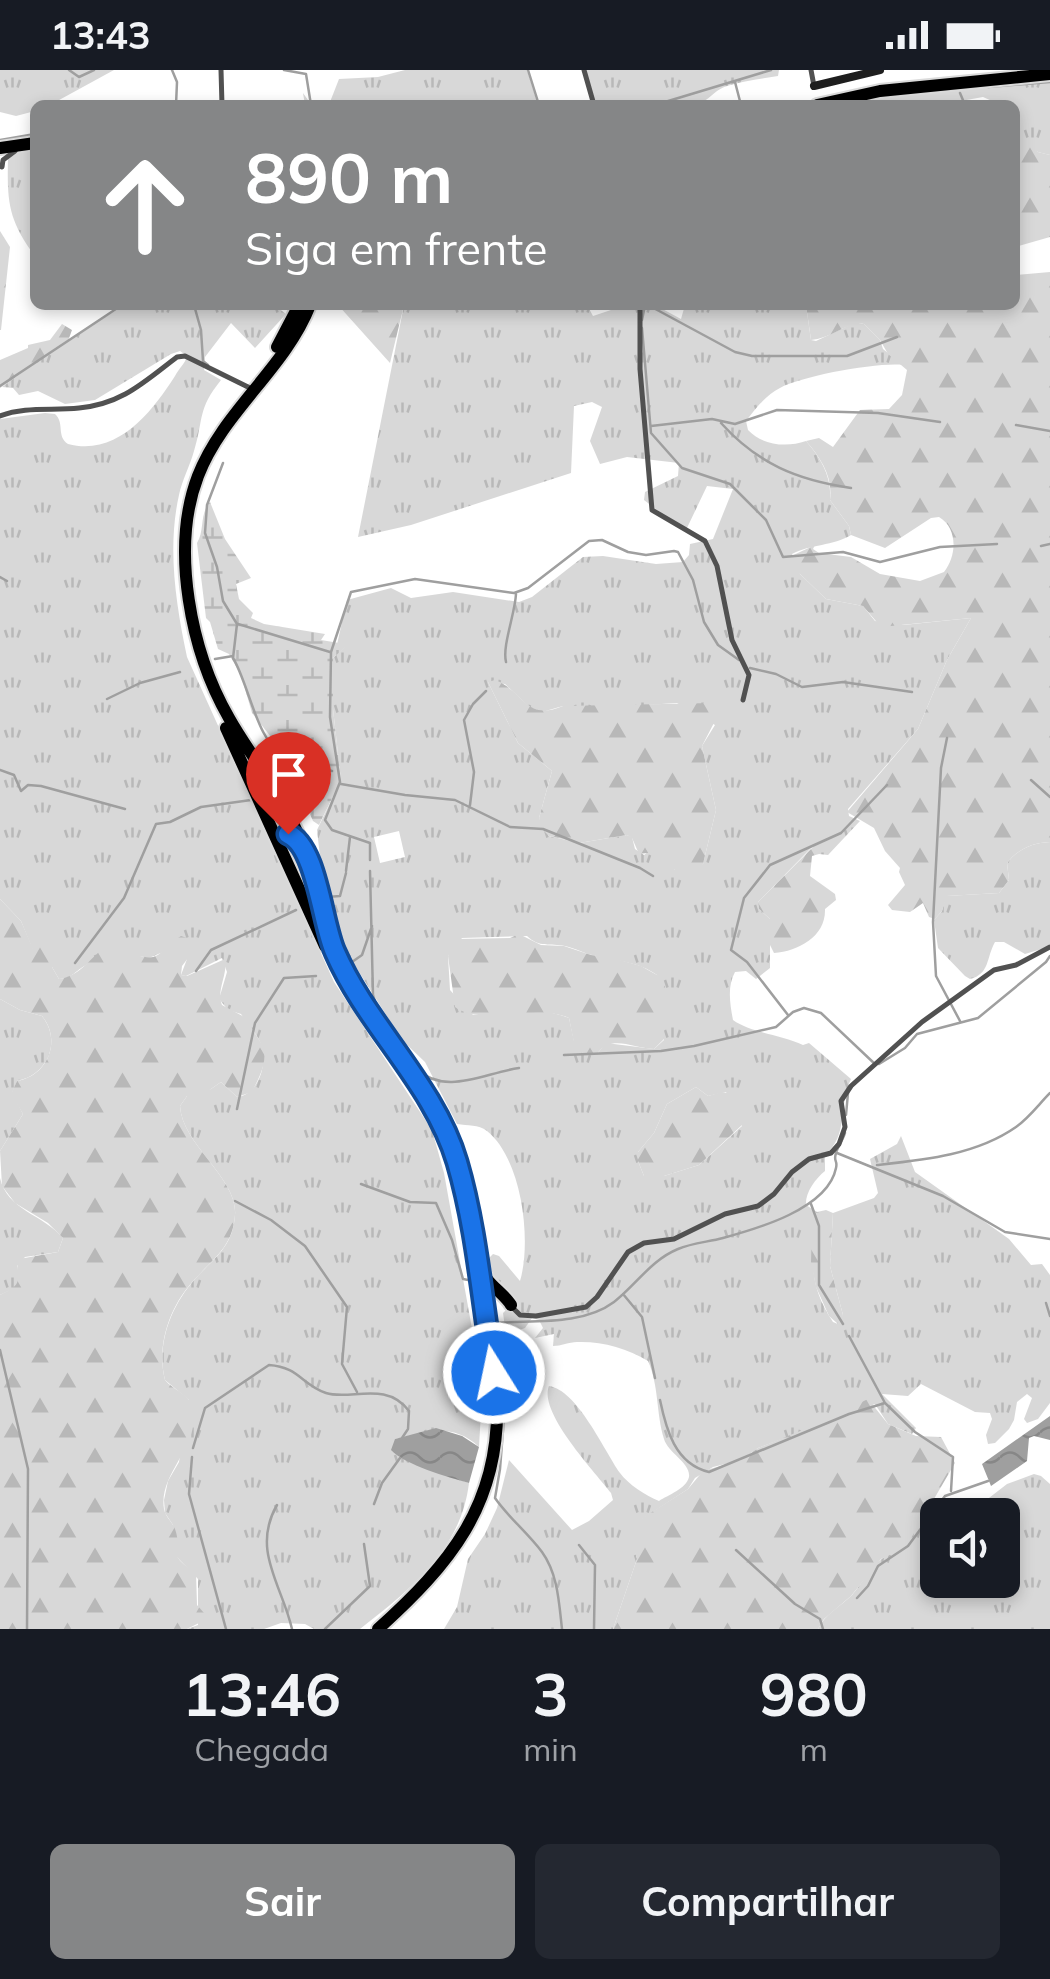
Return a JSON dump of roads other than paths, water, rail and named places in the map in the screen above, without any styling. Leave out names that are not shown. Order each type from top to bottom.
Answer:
[{"type":"highway","points":[[817,100],[867,86],[1011,70]]},
{"type":"highway","points":[[838,100],[880,90],[1050,74]]},
{"type":"highway","points":[[0,148],[29,144]]},
{"type":"highway","points":[[302,310],[208,445],[194,472],[184,511],[181,555],[195,658],[336,968],[430,1113],[446,1146],[470,1258],[491,1392],[484,1462],[476,1494],[460,1531],[429,1574],[370,1629]]},
{"type":"highway","points":[[303,310],[294,337],[212,447],[194,488],[187,524],[189,586],[200,655],[230,720],[273,782],[315,876],[341,965],[434,1111],[450,1143],[483,1275],[511,1306]]},
{"type":"highway","points":[[255,792],[274,825],[283,826],[285,814],[273,782]]},
{"type":"highway","points":[[298,885],[283,844],[286,835],[294,836],[315,876]]},
{"type":"highway","points":[[468,1216],[490,1348]]},
{"type":"highway","points":[[378,1629],[442,1568],[465,1534],[481,1496],[497,1411],[487,1298],[498,1294],[511,1306]]},
{"type":"street","points":[[221,70],[222,100]]},
{"type":"street","points":[[584,70],[593,100]]},
{"type":"street","points":[[811,70],[814,86],[880,70]]},
{"type":"street","points":[[4,176],[4,160],[29,144]]},
{"type":"street","points":[[640,310],[639,349],[652,510],[705,541],[724,591],[732,640],[750,675],[744,700]]},
{"type":"street","points":[[0,416],[35,409],[81,408],[124,398],[177,357],[186,356],[248,387]]},
{"type":"street","points":[[511,1306],[526,1316],[586,1307],[628,1252],[644,1243],[687,1234],[725,1214],[758,1206],[792,1172],[809,1160],[831,1153],[840,1144],[844,1127],[842,1100],[850,1086],[922,1022],[994,970],[1016,966],[1050,948]]},
{"type":"water","points":[[1050,1416],[1050,1440],[1029,1438],[1027,1461],[991,1486],[982,1464]]},
{"type":"water","points":[[436,1428],[462,1436],[479,1447],[469,1483],[416,1465],[391,1450],[395,1439]]},
{"type":"waterway","points":[[69,70],[79,77],[94,70]]},
{"type":"waterway","points":[[172,70],[177,82],[176,100]]},
{"type":"waterway","points":[[284,70],[306,74],[310,100]]},
{"type":"waterway","points":[[528,70],[537,100]]},
{"type":"waterway","points":[[672,100],[771,70]]},
{"type":"waterway","points":[[735,82],[740,100]]},
{"type":"waterway","points":[[988,87],[1050,82]]},
{"type":"waterway","points":[[960,93],[963,100]]},
{"type":"waterway","points":[[0,140],[30,135]]},
{"type":"waterway","points":[[0,386],[114,310]]},
{"type":"waterway","points":[[195,310],[203,361],[208,365]]},
{"type":"waterway","points":[[642,320],[644,310]]},
{"type":"waterway","points":[[657,310],[735,352],[752,356],[847,356],[897,337]]},
{"type":"waterway","points":[[642,328],[651,433],[682,468],[730,484],[766,520],[783,557],[843,552],[880,562],[940,547],[997,544]]},
{"type":"waterway","points":[[651,426],[712,419],[735,424],[777,410],[878,413],[940,422]]},
{"type":"waterway","points":[[721,423],[749,449],[780,468],[851,488]]},
{"type":"waterway","points":[[1016,425],[1050,431]]},
{"type":"waterway","points":[[223,463],[207,505],[205,533],[223,601],[237,624],[233,658],[260,726],[275,750],[290,759],[332,771]]},
{"type":"waterway","points":[[370,860],[370,843],[332,830],[325,820],[340,782],[330,717],[331,652],[351,592],[415,579],[514,593],[528,588],[589,541],[602,540],[646,555],[674,551],[693,580],[704,622],[718,645],[739,660]]},
{"type":"waterway","points":[[1041,546],[1050,544]]},
{"type":"waterway","points":[[0,577],[7,581]]},
{"type":"waterway","points":[[506,662],[516,594]]},
{"type":"waterway","points":[[238,624],[330,652]]},
{"type":"waterway","points":[[215,659],[233,656]]},
{"type":"waterway","points":[[750,668],[776,674],[802,687],[843,682],[912,692]]},
{"type":"waterway","points":[[107,699],[140,683],[180,672]]},
{"type":"waterway","points":[[470,805],[474,772],[464,720],[486,691]]},
{"type":"waterway","points":[[947,738],[941,768],[933,922],[936,976],[960,1021]]},
{"type":"waterway","points":[[280,757],[275,764],[285,780],[281,784]]},
{"type":"waterway","points":[[248,761],[279,821]]},
{"type":"waterway","points":[[0,770],[14,775],[21,791],[28,785],[41,786],[125,809]]},
{"type":"waterway","points":[[1031,780],[1050,797]]},
{"type":"waterway","points":[[341,784],[455,800],[510,827],[543,829],[653,876]]},
{"type":"waterway","points":[[788,1015],[747,962],[731,950],[744,898],[770,865],[841,833],[887,785]]},
{"type":"waterway","points":[[75,963],[124,898],[156,824],[170,822],[201,807],[251,800]]},
{"type":"waterway","points":[[346,871],[350,837]]},
{"type":"waterway","points":[[290,841],[318,917]]},
{"type":"waterway","points":[[370,871],[373,995],[380,1017]]},
{"type":"waterway","points":[[327,897],[340,896],[346,873]]},
{"type":"waterway","points":[[196,971],[211,950],[296,910]]},
{"type":"waterway","points":[[352,962],[362,955],[372,926]]},
{"type":"waterway","points":[[879,1064],[905,1048],[917,1034],[978,1018],[1050,956]]},
{"type":"waterway","points":[[237,1109],[255,1023],[284,978],[316,976]]},
{"type":"waterway","points":[[564,1055],[694,1046],[776,1027],[804,1008],[821,1013],[876,1065]]},
{"type":"waterway","points":[[416,1069],[428,1077],[453,1082],[519,1068]]},
{"type":"waterway","points":[[846,1115],[848,1093]]},
{"type":"waterway","points":[[877,1165],[931,1158],[984,1144],[1021,1123],[1050,1093]]},
{"type":"waterway","points":[[562,1629],[557,1589],[547,1561],[495,1498],[506,1392],[495,1323],[556,1320],[601,1310],[668,1254],[789,1215],[820,1195],[830,1182],[845,1133]]},
{"type":"waterway","points":[[837,1153],[943,1196],[1005,1232],[1050,1239]]},
{"type":"waterway","points":[[361,1184],[410,1202],[436,1203],[463,1279],[468,1280]]},
{"type":"waterway","points":[[235,1201],[271,1220],[305,1246],[347,1307],[342,1364],[357,1392]]},
{"type":"waterway","points":[[811,1204],[819,1226],[819,1285],[843,1324]]},
{"type":"waterway","points":[[623,1294],[642,1317],[655,1378]]},
{"type":"waterway","points":[[1046,1303],[1050,1316]]},
{"type":"waterway","points":[[849,1336],[885,1403],[915,1432],[953,1457],[951,1491]]},
{"type":"waterway","points":[[0,1350],[28,1469],[27,1629]]},
{"type":"waterway","points":[[193,1448],[205,1408],[269,1365],[287,1369],[326,1393],[390,1396],[409,1411],[408,1429],[402,1438]]},
{"type":"waterway","points":[[660,1400],[669,1433],[680,1453],[697,1468],[709,1472],[885,1403]]},
{"type":"waterway","points":[[192,1457],[189,1494],[226,1629]]},
{"type":"waterway","points":[[374,1504],[382,1483],[400,1458]]},
{"type":"waterway","points":[[857,1598],[878,1566],[908,1546],[945,1496],[988,1481]]},
{"type":"waterway","points":[[277,1505],[270,1521],[268,1552],[292,1629]]},
{"type":"waterway","points":[[325,1629],[370,1586],[364,1544]]},
{"type":"waterway","points":[[579,1545],[595,1565],[594,1629]]},
{"type":"waterway","points":[[736,1550],[795,1604],[820,1619],[823,1629]]}]
